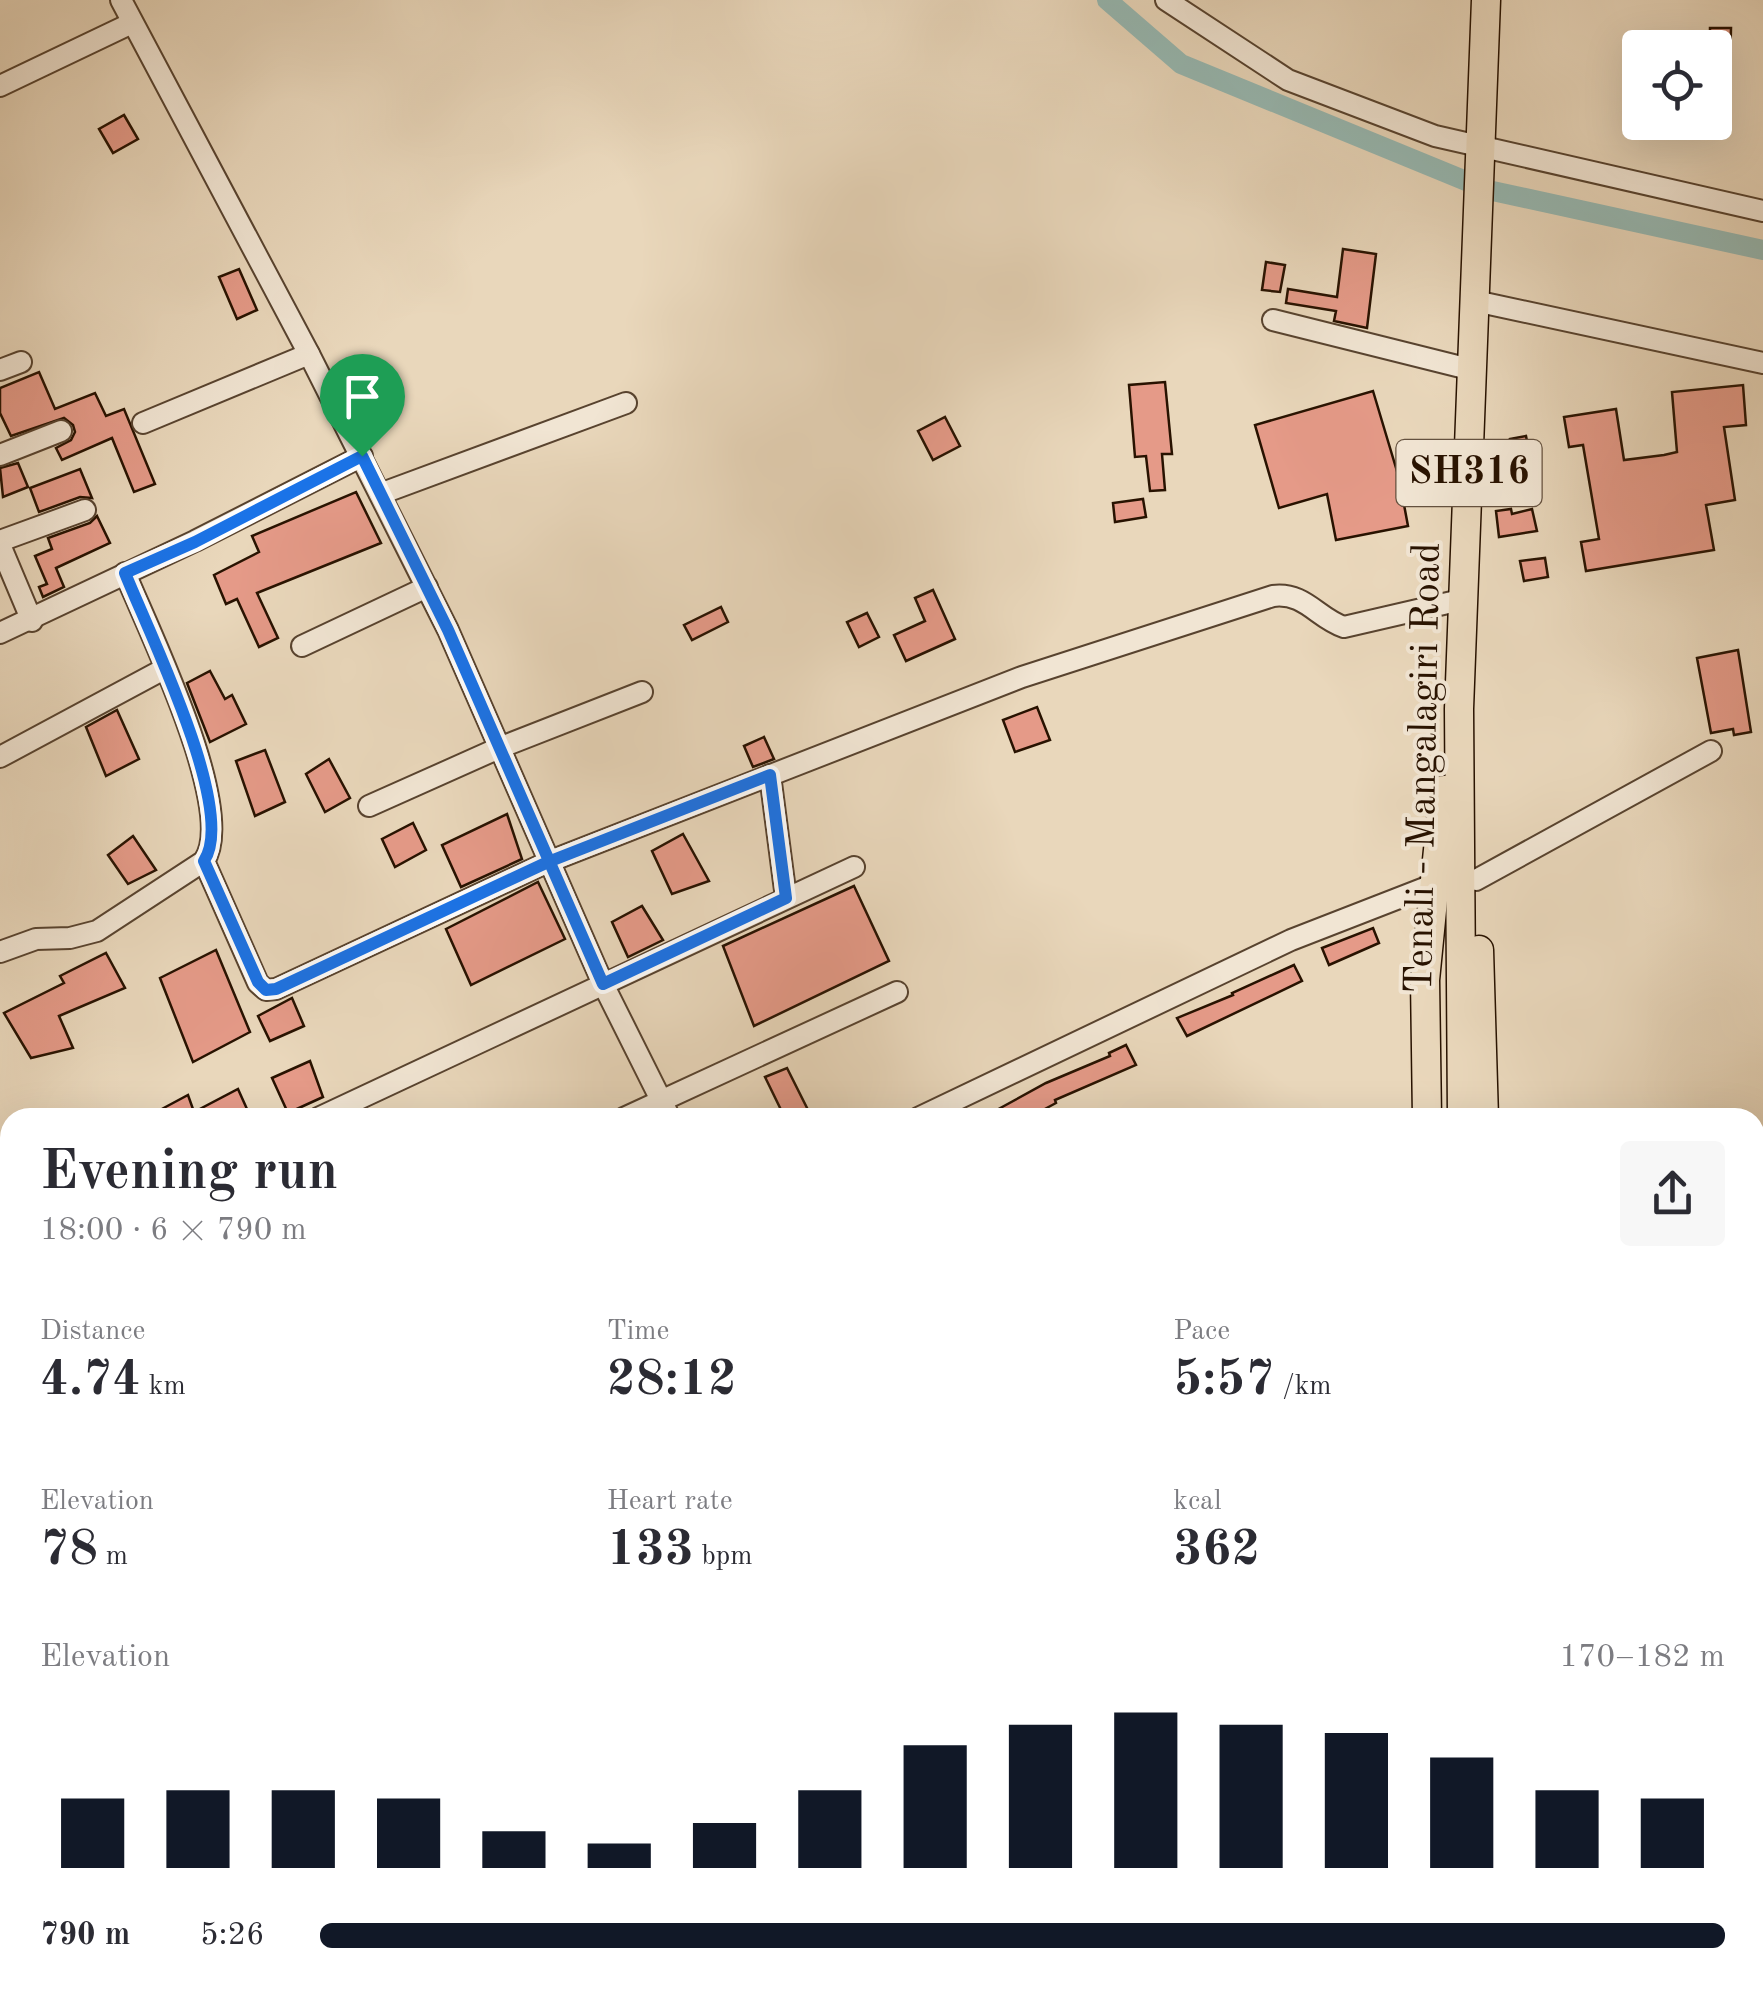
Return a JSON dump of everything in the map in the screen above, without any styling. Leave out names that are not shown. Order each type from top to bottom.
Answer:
[{"type":"main road","name":"Tenali - Mangalagiri Road","points":[[1462,1108],[1459,709],[1486,0]]},
{"type":"main road","points":[[1462,662],[1476,880],[1484,1108]]},
{"type":"main road","points":[[1427,1108],[1425,980],[1462,662]]},
{"type":"street","points":[[121,0],[362,456],[426,588],[603,984],[666,1108]]},
{"type":"street","points":[[1166,0],[1288,80],[1435,136],[1763,210]]},
{"type":"street","points":[[0,86],[132,23]]},
{"type":"street","points":[[1475,301],[1763,363]]},
{"type":"street","points":[[1273,320],[1472,370]]},
{"type":"street","points":[[143,424],[309,354]]},
{"type":"street","points":[[0,370],[21,362]]},
{"type":"street","points":[[380,494],[626,403]]},
{"type":"street","points":[[0,455],[61,431]]},
{"type":"street","points":[[0,633],[195,542],[362,456]]},
{"type":"street","points":[[32,621],[0,543],[85,510]]},
{"type":"street","points":[[0,952],[36,939],[70,938],[97,931],[204,861],[213,839],[203,766],[125,573]]},
{"type":"street","points":[[302,646],[426,588]]},
{"type":"street","points":[[204,861],[258,982],[266,990],[276,989],[548,862],[1022,677],[1273,596],[1287,594],[1305,600],[1344,627],[1465,599]]},
{"type":"street","points":[[0,757],[164,669]]},
{"type":"street","points":[[369,806],[499,748],[642,692]]},
{"type":"street","points":[[1476,880],[1711,751]]},
{"type":"street","points":[[770,775],[786,898]]},
{"type":"street","points":[[339,1108],[854,867]]},
{"type":"street","points":[[939,1108],[1291,940],[1435,884]]},
{"type":"street","points":[[669,1108],[897,992]]},
{"type":"building","points":[[124,115],[138,139],[113,153],[99,129]]},
{"type":"building","points":[[1343,249],[1376,254],[1367,328],[1334,321],[1336,311],[1286,303],[1288,289],[1337,297]]},
{"type":"building","points":[[1266,262],[1285,265],[1280,292],[1262,290]]},
{"type":"building","points":[[239,269],[257,310],[237,319],[219,277]]},
{"type":"building","points":[[39,372],[55,409],[95,393],[106,416],[124,409],[155,484],[134,492],[112,438],[62,460],[56,448],[71,440],[75,432],[64,418],[11,436],[0,413],[0,388]]},
{"type":"building","points":[[1165,382],[1172,454],[1162,454],[1165,490],[1150,491],[1146,456],[1135,457],[1129,385]]},
{"type":"building","points":[[1743,385],[1746,425],[1724,427],[1735,500],[1706,505],[1714,550],[1586,571],[1581,542],[1599,539],[1583,445],[1569,447],[1564,417],[1616,409],[1624,460],[1664,455],[1677,452],[1672,392]]},
{"type":"building","points":[[1373,391],[1399,478],[1408,526],[1336,540],[1327,494],[1279,508],[1255,425]]},
{"type":"building","points":[[945,417],[960,446],[933,460],[918,431]]},
{"type":"building","points":[[1526,436],[1534,478],[1518,481],[1510,439]]},
{"type":"building","points":[[18,463],[28,487],[3,497],[0,468]]},
{"type":"building","points":[[80,469],[92,498],[80,497],[39,512],[30,488]]},
{"type":"building","points":[[356,492],[381,543],[257,593],[278,638],[259,647],[237,599],[226,604],[214,575],[259,552],[252,536]]},
{"type":"building","points":[[1143,499],[1146,517],[1115,522],[1113,503]]},
{"type":"building","points":[[1511,509],[1512,514],[1532,509],[1537,531],[1499,537],[1496,511]]},
{"type":"building","points":[[97,516],[110,543],[56,568],[64,587],[43,597],[39,587],[47,584],[35,556],[52,549],[48,538],[90,523]]},
{"type":"building","points":[[1545,558],[1548,577],[1524,581],[1520,561]]},
{"type":"building","points":[[933,590],[955,639],[906,661],[894,635],[925,621],[915,598]]},
{"type":"building","points":[[721,607],[728,622],[692,640],[684,625]]},
{"type":"building","points":[[867,613],[879,637],[859,647],[847,622]]},
{"type":"building","points":[[1738,650],[1751,732],[1734,735],[1733,729],[1711,733],[1697,658]]},
{"type":"building","points":[[210,671],[225,699],[232,695],[246,724],[210,742],[187,683]]},
{"type":"building","points":[[1037,707],[1050,740],[1015,752],[1003,720]]},
{"type":"building","points":[[117,710],[139,759],[106,776],[86,727]]},
{"type":"building","points":[[764,737],[774,759],[753,767],[744,746]]},
{"type":"building","points":[[265,750],[285,802],[255,816],[236,761]]},
{"type":"building","points":[[329,759],[350,798],[325,812],[306,774]]},
{"type":"building","points":[[507,814],[522,859],[461,887],[442,845]]},
{"type":"building","points":[[413,823],[426,850],[395,867],[382,839]]},
{"type":"building","points":[[683,834],[709,881],[672,894],[652,851]]},
{"type":"building","points":[[133,836],[156,870],[128,884],[108,855]]},
{"type":"building","points":[[538,882],[565,939],[471,985],[446,929]]},
{"type":"building","points":[[854,886],[889,961],[754,1026],[723,946]]},
{"type":"building","points":[[642,906],[663,940],[628,957],[612,922]]},
{"type":"building","points":[[1373,928],[1379,943],[1329,965],[1322,948]]},
{"type":"building","points":[[216,950],[250,1032],[193,1062],[160,978]]},
{"type":"building","points":[[106,953],[125,988],[59,1016],[73,1048],[31,1058],[4,1013],[64,983],[60,976]]},
{"type":"building","points":[[1294,965],[1302,981],[1187,1036],[1177,1018],[1233,995]]},
{"type":"building","points":[[292,998],[304,1026],[270,1041],[258,1016]]},
{"type":"building","points":[[1126,1045],[1136,1065],[1055,1100],[1047,1108],[1000,1108],[1046,1083],[1110,1056],[1109,1053]]},
{"type":"building","points":[[310,1061],[323,1097],[299,1108],[286,1108],[272,1078]]},
{"type":"building","points":[[787,1068],[807,1108],[780,1108],[765,1077]]},
{"type":"building","points":[[238,1089],[247,1108],[202,1108]]},
{"type":"building","points":[[188,1095],[193,1108],[164,1108]]},
{"type":"waterway","points":[[1107,0],[1181,64],[1488,190],[1763,250]]},
{"type":"route","points":[[362,456],[195,542],[125,573],[203,766],[213,839],[204,861],[258,982],[266,990],[276,989],[548,862],[770,775],[786,898],[603,984],[548,862],[448,630],[362,456]]}]
